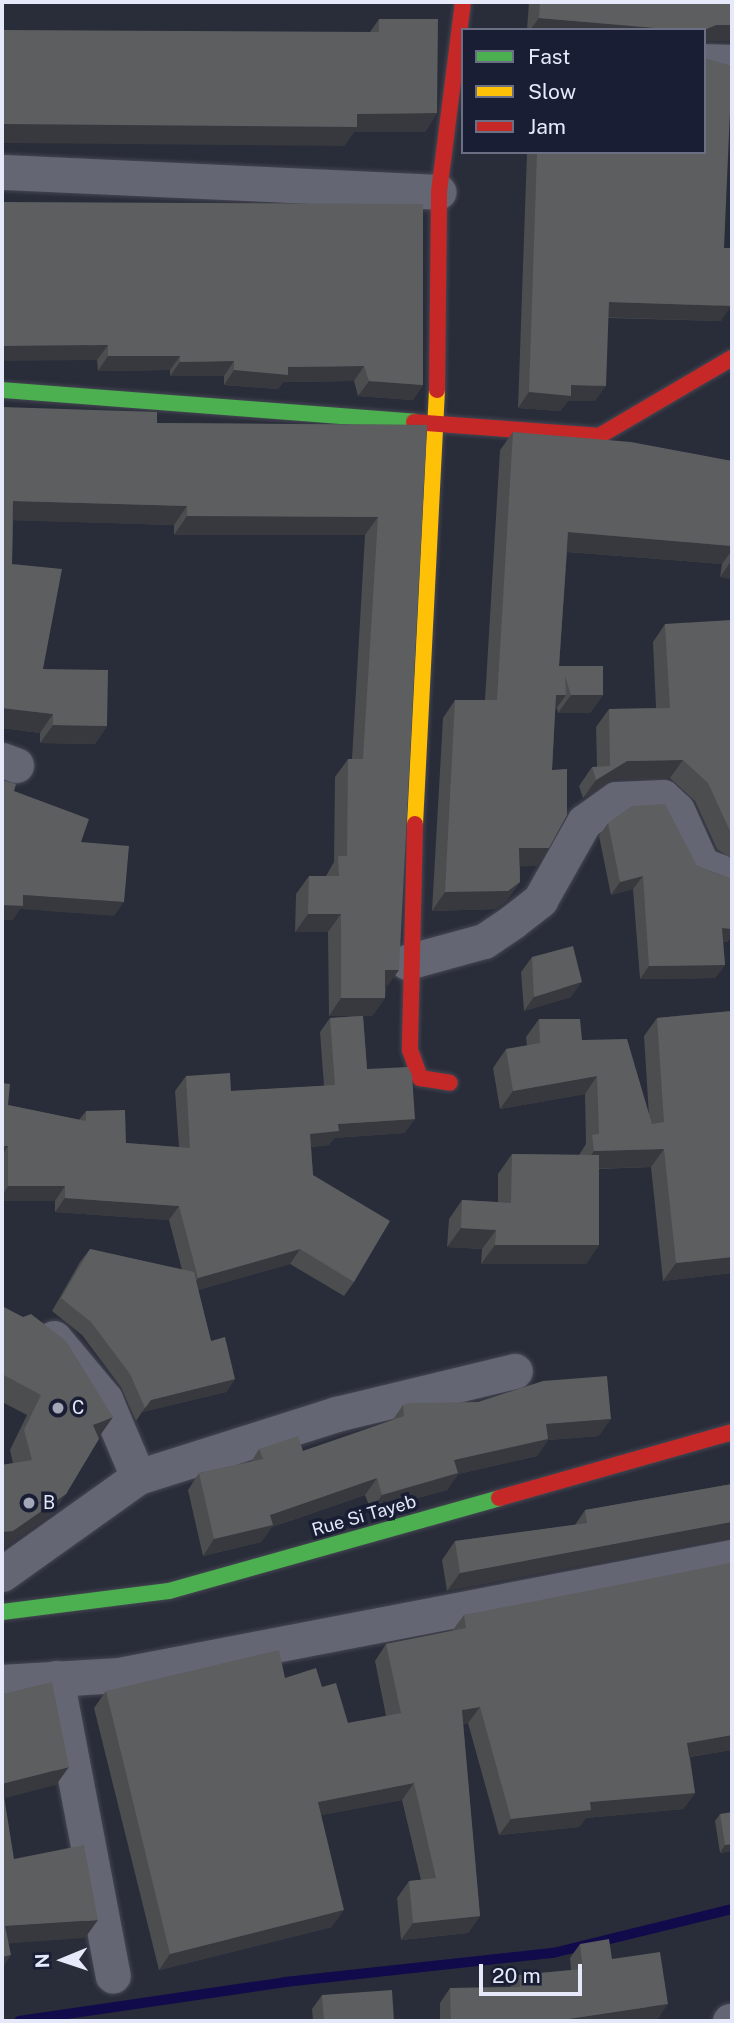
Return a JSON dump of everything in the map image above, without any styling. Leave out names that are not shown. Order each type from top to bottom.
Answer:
[{"type":"street","points":[[461,28],[463,2]]},
{"type":"street","points":[[450,1083],[420,1077],[410,1050],[407,962],[437,428],[439,192],[460,48]]},
{"type":"street","points":[[706,61],[732,62]]},
{"type":"street","points":[[2,172],[439,192]]},
{"type":"street","points":[[599,436],[732,358]]},
{"type":"street","points":[[2,390],[437,428],[599,436],[652,447]]},
{"type":"street","points":[[407,962],[484,941],[531,907],[584,822],[616,799],[663,797],[677,810],[702,865],[732,876]]},
{"type":"street","points":[[32,1321],[66,1347],[105,1399],[138,1476]]},
{"type":"street","points":[[2,1574],[138,1476],[337,1414],[515,1371]]},
{"type":"street","name":"Rue Si Tayeb","points":[[2,1612],[169,1591],[732,1432]]},
{"type":"street","points":[[2,1682],[119,1675],[732,1557]]},
{"type":"street","points":[[56,1678],[113,1976]]},
{"type":"building","points":[[540,2],[732,2],[732,25],[716,25],[706,29],[656,28],[539,18]]},
{"type":"building","points":[[379,19],[438,19],[437,113],[357,114],[357,127],[2,124],[2,30],[379,32]]},
{"type":"building","points":[[706,59],[732,66],[724,248],[732,248],[731,306],[609,302],[606,386],[571,385],[571,396],[529,392],[537,154],[706,154]]},
{"type":"building","points":[[2,202],[423,204],[423,385],[369,381],[364,366],[288,367],[288,375],[234,370],[234,361],[180,362],[180,356],[108,356],[108,345],[2,346]]},
{"type":"building","points":[[2,407],[157,412],[157,423],[427,425],[399,970],[385,970],[385,998],[341,998],[341,914],[308,914],[309,876],[339,876],[338,856],[347,856],[348,759],[363,759],[378,517],[187,516],[187,506],[13,501],[12,564],[62,569],[43,669],[108,670],[107,726],[53,725],[53,714],[2,708]]},
{"type":"building","points":[[513,432],[631,442],[732,461],[732,546],[568,532],[559,666],[603,666],[603,695],[571,695],[565,676],[566,695],[556,695],[552,770],[567,769],[567,815],[549,848],[519,848],[520,882],[508,891],[445,892],[455,700],[497,700]]},
{"type":"building","points":[[731,620],[732,832],[708,783],[683,760],[627,761],[596,780],[592,767],[610,766],[609,709],[670,708],[665,624]]},
{"type":"building","points":[[2,780],[16,784],[14,791],[89,819],[81,842],[129,846],[124,902],[23,895],[23,906],[2,905]]},
{"type":"building","points":[[665,804],[697,866],[732,879],[732,929],[722,928],[725,965],[649,966],[643,876],[620,882],[608,823],[632,806]]},
{"type":"building","points":[[573,946],[582,982],[534,997],[532,957]]},
{"type":"building","points":[[732,1011],[732,1257],[676,1263],[664,1149],[594,1151],[592,1135],[599,1134],[597,1076],[513,1091],[506,1049],[540,1043],[539,1019],[580,1019],[582,1040],[627,1039],[652,1124],[664,1122],[657,1018]]},
{"type":"building","points":[[363,1016],[367,1069],[408,1067],[412,1075],[415,1119],[338,1124],[339,1131],[310,1134],[313,1175],[390,1221],[354,1282],[300,1249],[198,1278],[179,1206],[65,1198],[65,1186],[8,1186],[8,1146],[2,1146],[2,1083],[10,1084],[8,1105],[86,1121],[86,1111],[125,1110],[126,1143],[190,1148],[186,1076],[230,1073],[231,1091],[335,1085],[330,1018]]},
{"type":"building","points":[[512,1154],[599,1155],[599,1245],[495,1245],[496,1230],[461,1228],[462,1200],[511,1203]]},
{"type":"building","points":[[90,1249],[194,1272],[211,1341],[225,1337],[235,1379],[151,1400],[145,1408],[130,1374],[91,1322],[61,1298]]},
{"type":"building","points":[[2,1306],[23,1317],[31,1314],[66,1341],[113,1417],[93,1425],[99,1439],[66,1494],[13,1531],[2,1532],[2,1465],[32,1460],[24,1430],[41,1395],[2,1374]]},
{"type":"building","points":[[607,1376],[611,1419],[546,1424],[548,1439],[454,1460],[458,1473],[382,1495],[377,1478],[270,1515],[273,1525],[214,1539],[199,1473],[263,1459],[259,1449],[298,1436],[303,1451],[404,1416],[403,1405],[409,1403],[478,1402],[543,1381]]},
{"type":"building","points":[[732,1484],[732,1522],[460,1573],[455,1541],[587,1523],[585,1510]]},
{"type":"building","points":[[730,1563],[732,1735],[687,1743],[695,1793],[590,1802],[591,1810],[511,1819],[480,1707],[462,1710],[480,1916],[413,1923],[409,1881],[436,1878],[414,1783],[318,1802],[344,1910],[170,1954],[106,1691],[279,1650],[285,1678],[316,1668],[322,1687],[336,1683],[348,1723],[401,1713],[386,1644],[466,1628],[464,1615]]},
{"type":"building","points":[[52,1682],[69,1767],[2,1784],[2,1694]]},
{"type":"building","points":[[2,1784],[14,1859],[84,1845],[98,1920],[5,1926],[11,1955],[2,1957]]},
{"type":"building","points":[[732,1812],[732,1844],[725,1845],[720,1814]]},
{"type":"building","points":[[609,1939],[612,1959],[660,1952],[668,2004],[555,2021],[451,2021],[450,1988],[520,1987],[519,1975],[583,1969],[580,1944]]},
{"type":"building","points":[[392,1990],[394,2021],[324,2021],[322,1995]]},
{"type":"waterway","points":[[19,2021],[285,1982],[553,1953],[732,1909]]},
{"type":"traffic: fast","points":[[2,390],[414,422]]},
{"type":"traffic: fast","points":[[2,1612],[169,1591],[499,1498]]},
{"type":"traffic: slow","points":[[415,824],[437,390]]},
{"type":"traffic: jam","points":[[437,390],[439,192],[463,2]]},
{"type":"traffic: jam","points":[[414,422],[599,436],[732,358]]},
{"type":"traffic: jam","points":[[415,824],[410,1050],[420,1078],[450,1083]]},
{"type":"traffic: jam","points":[[499,1498],[732,1432]]},
{"type":"place","name":"C","points":[[58,1408]]},
{"type":"place","name":"B","points":[[29,1503]]}]
